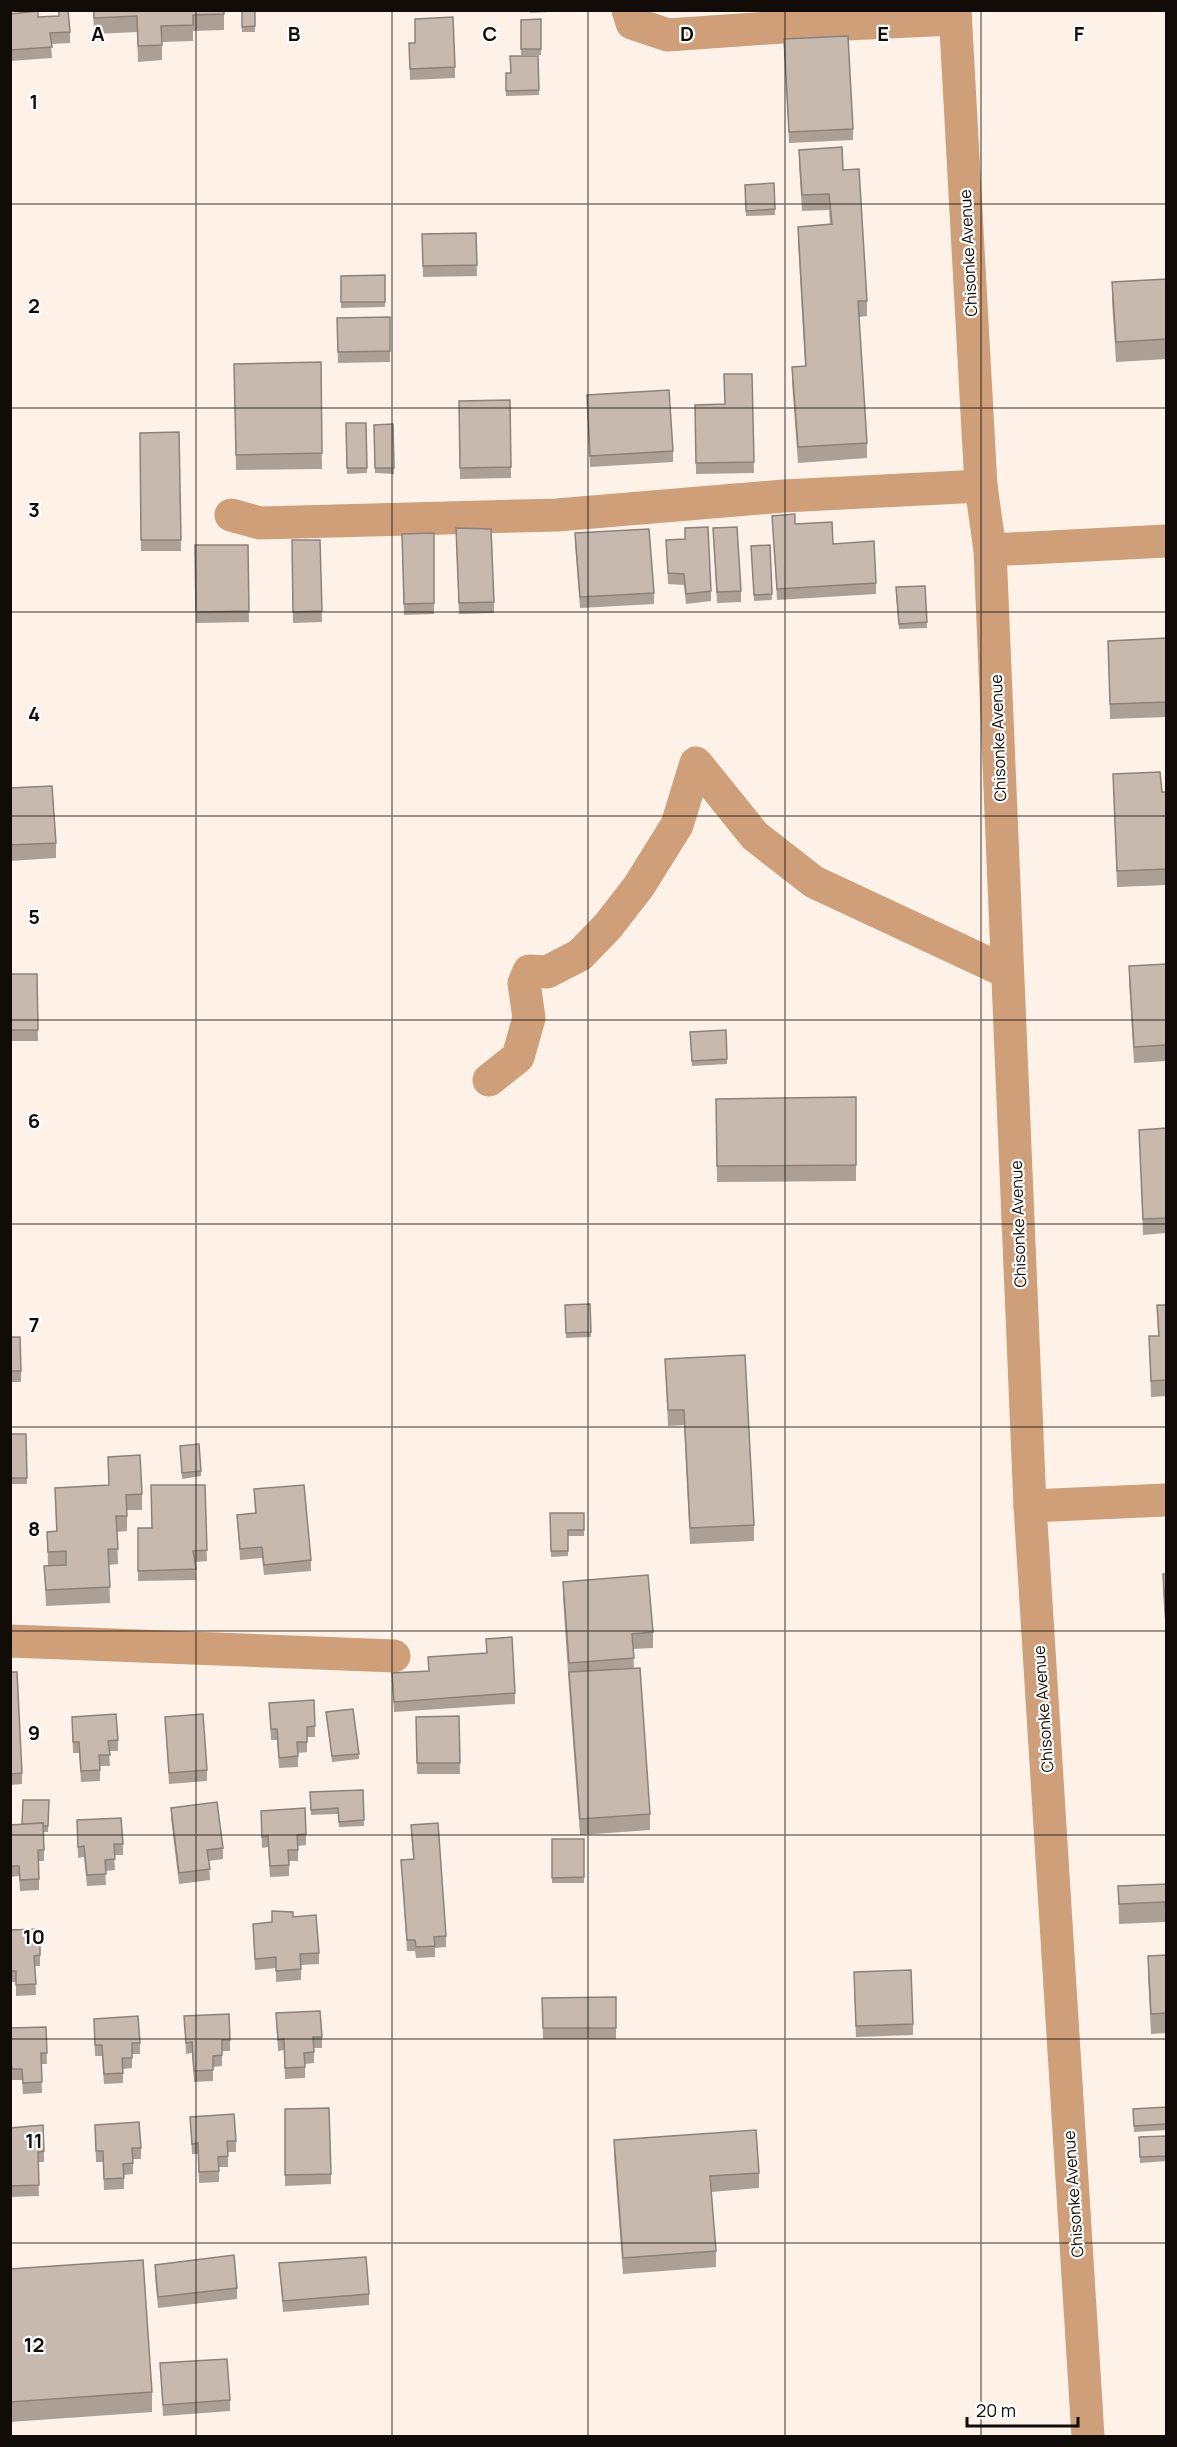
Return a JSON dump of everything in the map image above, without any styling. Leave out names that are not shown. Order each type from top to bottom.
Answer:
[{"type":"street","points":[[628,10],[632,23],[668,35],[954,15]]},
{"type":"street","name":"Chisonke Avenue","points":[[954,15],[981,486],[990,550],[1030,1506],[1088,2436]]},
{"type":"street","points":[[231,515],[260,523],[557,515],[784,496],[981,486]]},
{"type":"street","points":[[990,550],[1167,541]]},
{"type":"street","points":[[489,1080],[518,1057],[529,1018],[524,983],[528,971],[547,972],[580,955],[608,926],[639,886],[677,825],[696,763],[755,836],[814,882],[1007,972]]},
{"type":"street","points":[[1030,1506],[1167,1500]]},
{"type":"street","points":[[10,1641],[394,1656]]},
{"type":"building","points":[[59,10],[68,10],[70,32],[50,33],[52,47],[10,50],[10,14],[38,11],[38,17],[59,16]]},
{"type":"building","points":[[94,10],[224,10],[224,14],[193,15],[193,25],[161,26],[162,45],[138,46],[137,16],[94,18]]},
{"type":"building","points":[[242,10],[255,10],[255,26],[242,27]]},
{"type":"building","points":[[453,17],[455,67],[410,69],[409,43],[415,43],[415,19]]},
{"type":"building","points":[[541,19],[541,49],[521,49],[521,20]]},
{"type":"building","points":[[848,36],[853,129],[789,132],[784,39]]},
{"type":"building","points":[[510,56],[538,56],[539,90],[506,91],[506,73],[511,73]]},
{"type":"building","points":[[842,147],[843,170],[859,169],[867,301],[858,301],[867,443],[798,447],[792,367],[806,366],[798,227],[832,224],[829,194],[802,195],[799,150]]},
{"type":"building","points":[[774,183],[775,209],[746,211],[745,185]]},
{"type":"building","points":[[476,233],[477,265],[423,266],[422,234]]},
{"type":"building","points":[[385,275],[385,302],[341,302],[341,276]]},
{"type":"building","points":[[1167,279],[1167,339],[1116,342],[1112,282]]},
{"type":"building","points":[[390,317],[390,351],[338,352],[337,318]]},
{"type":"building","points":[[321,362],[322,453],[236,455],[234,364]]},
{"type":"building","points":[[724,374],[752,374],[754,462],[696,463],[695,405],[725,404]]},
{"type":"building","points":[[669,390],[673,451],[590,456],[587,395]]},
{"type":"building","points":[[510,400],[511,467],[460,468],[459,401]]},
{"type":"building","points":[[346,423],[366,423],[367,468],[347,468]]},
{"type":"building","points":[[393,424],[394,468],[375,468],[374,425]]},
{"type":"building","points":[[179,432],[181,540],[141,540],[140,433]]},
{"type":"building","points":[[795,514],[795,524],[832,522],[833,544],[874,541],[876,583],[777,589],[772,516]]},
{"type":"building","points":[[708,527],[711,591],[686,594],[684,574],[668,573],[666,540],[685,539],[685,528]]},
{"type":"building","points":[[737,527],[741,591],[717,592],[713,528]]},
{"type":"building","points":[[456,528],[491,529],[494,602],[459,603]]},
{"type":"building","points":[[649,529],[654,593],[580,597],[575,533]]},
{"type":"building","points":[[434,533],[434,603],[404,604],[402,534]]},
{"type":"building","points":[[292,540],[320,540],[322,611],[293,612]]},
{"type":"building","points":[[195,545],[248,545],[249,611],[196,612]]},
{"type":"building","points":[[770,545],[772,594],[754,595],[751,546]]},
{"type":"building","points":[[925,586],[927,622],[899,624],[896,587]]},
{"type":"building","points":[[1167,638],[1167,702],[1110,704],[1108,641]]},
{"type":"building","points":[[1160,772],[1162,792],[1167,792],[1167,869],[1117,871],[1113,774]]},
{"type":"building","points":[[52,786],[56,843],[10,845],[10,788]]},
{"type":"building","points":[[1167,964],[1167,1045],[1134,1047],[1129,966]]},
{"type":"building","points":[[10,974],[37,974],[38,1030],[10,1030]]},
{"type":"building","points":[[726,1030],[727,1059],[692,1061],[690,1032]]},
{"type":"building","points":[[856,1097],[856,1165],[717,1166],[716,1099]]},
{"type":"building","points":[[1167,1128],[1167,1218],[1143,1219],[1139,1130]]},
{"type":"building","points":[[590,1304],[591,1332],[566,1333],[565,1305]]},
{"type":"building","points":[[1157,1305],[1167,1305],[1167,1380],[1151,1381],[1149,1336],[1159,1336]]},
{"type":"building","points":[[10,1337],[20,1337],[21,1371],[10,1371]]},
{"type":"building","points":[[745,1355],[754,1525],[690,1528],[684,1410],[668,1410],[665,1359]]},
{"type":"building","points":[[10,1434],[26,1434],[27,1478],[10,1478]]},
{"type":"building","points":[[199,1444],[201,1471],[182,1473],[180,1446]]},
{"type":"building","points":[[140,1455],[142,1494],[126,1495],[127,1516],[116,1516],[118,1549],[108,1549],[110,1587],[46,1590],[44,1566],[66,1565],[66,1551],[48,1552],[47,1532],[57,1531],[55,1488],[109,1485],[108,1457]]},
{"type":"building","points":[[151,1485],[205,1485],[207,1550],[193,1551],[196,1569],[138,1571],[138,1528],[152,1528]]},
{"type":"building","points":[[304,1485],[311,1560],[264,1565],[262,1547],[240,1549],[237,1515],[256,1513],[254,1489]]},
{"type":"building","points":[[550,1513],[584,1513],[584,1530],[568,1530],[568,1551],[551,1551]]},
{"type":"building","points":[[1163,1574],[1167,1574],[1167,1639]]},
{"type":"building","points":[[648,1575],[653,1632],[632,1634],[634,1658],[569,1663],[563,1582]]},
{"type":"building","points":[[512,1637],[515,1693],[394,1702],[392,1673],[429,1671],[428,1657],[487,1653],[486,1639]]},
{"type":"building","points":[[640,1668],[650,1814],[580,1819],[569,1672]]},
{"type":"building","points":[[10,1672],[17,1672],[22,1773],[10,1774]]},
{"type":"building","points":[[314,1700],[315,1726],[307,1727],[307,1742],[297,1742],[298,1756],[279,1758],[277,1729],[271,1729],[269,1703]]},
{"type":"building","points":[[353,1709],[359,1754],[332,1756],[326,1712]]},
{"type":"building","points":[[116,1714],[118,1740],[108,1741],[110,1755],[99,1755],[100,1770],[81,1771],[79,1742],[73,1742],[72,1717]]},
{"type":"building","points":[[203,1714],[207,1770],[169,1773],[165,1717]]},
{"type":"building","points":[[459,1716],[460,1763],[417,1763],[416,1717]]},
{"type":"building","points":[[363,1790],[364,1820],[339,1822],[338,1808],[311,1810],[310,1792]]},
{"type":"building","points":[[23,1800],[49,1800],[48,1826],[43,1826],[43,1823],[22,1824]]},
{"type":"building","points":[[217,1802],[223,1848],[207,1850],[210,1869],[179,1873],[171,1808]]},
{"type":"building","points":[[305,1808],[306,1834],[297,1835],[298,1850],[288,1850],[289,1865],[270,1866],[268,1836],[262,1837],[261,1811]]},
{"type":"building","points":[[121,1818],[123,1844],[114,1844],[115,1859],[105,1860],[106,1874],[87,1875],[84,1846],[78,1847],[77,1820]]},
{"type":"building","points":[[43,1823],[44,1850],[38,1850],[39,1879],[20,1880],[19,1866],[10,1866],[10,1825]]},
{"type":"building","points":[[438,1823],[446,1936],[434,1937],[435,1946],[416,1947],[415,1940],[407,1940],[401,1860],[414,1859],[411,1825]]},
{"type":"building","points":[[552,1839],[584,1839],[584,1877],[552,1878]]},
{"type":"building","points":[[1167,1884],[1167,1926],[1165,1902],[1119,1904],[1118,1886]]},
{"type":"building","points":[[272,1911],[293,1912],[293,1917],[316,1915],[319,1953],[300,1954],[301,1969],[276,1971],[276,1957],[255,1959],[253,1924],[272,1922]]},
{"type":"building","points":[[40,1929],[40,1955],[34,1956],[36,1984],[16,1985],[16,1971],[10,1971],[10,1930]]},
{"type":"building","points":[[1167,1955],[1167,2013],[1151,2014],[1148,1956]]},
{"type":"building","points":[[911,1970],[913,2024],[856,2026],[854,1972]]},
{"type":"building","points":[[616,1997],[616,2028],[543,2028],[542,1998]]},
{"type":"building","points":[[320,2011],[322,2037],[313,2037],[314,2052],[304,2053],[305,2067],[285,2068],[284,2039],[278,2040],[276,2013]]},
{"type":"building","points":[[229,2014],[230,2040],[222,2040],[222,2055],[213,2056],[213,2070],[194,2071],[192,2042],[186,2043],[184,2016]]},
{"type":"building","points":[[138,2016],[140,2043],[132,2043],[132,2058],[122,2058],[123,2073],[104,2074],[102,2045],[95,2045],[94,2019]]},
{"type":"building","points":[[46,2027],[47,2053],[41,2053],[42,2082],[23,2083],[22,2069],[12,2069],[10,2028]]},
{"type":"building","points":[[1167,2107],[1167,2124],[1134,2126],[1133,2109]]},
{"type":"building","points":[[329,2108],[331,2174],[285,2175],[285,2109]]},
{"type":"building","points":[[234,2114],[236,2141],[227,2141],[228,2156],[218,2157],[219,2171],[199,2172],[198,2143],[192,2144],[190,2117]]},
{"type":"building","points":[[139,2122],[141,2148],[132,2148],[133,2163],[123,2164],[124,2178],[104,2179],[103,2151],[96,2151],[95,2125]]},
{"type":"building","points":[[43,2125],[44,2151],[38,2152],[39,2185],[10,2186],[10,2128]]},
{"type":"building","points":[[756,2130],[759,2173],[710,2176],[716,2251],[623,2258],[614,2140]]},
{"type":"building","points":[[1167,2136],[1167,2156],[1140,2157],[1139,2137]]},
{"type":"building","points":[[234,2255],[237,2288],[158,2297],[155,2265]]},
{"type":"building","points":[[366,2257],[369,2294],[283,2301],[279,2263]]},
{"type":"building","points":[[143,2260],[152,2392],[10,2402],[10,2269]]},
{"type":"building","points":[[227,2359],[230,2400],[163,2405],[160,2363]]}]
